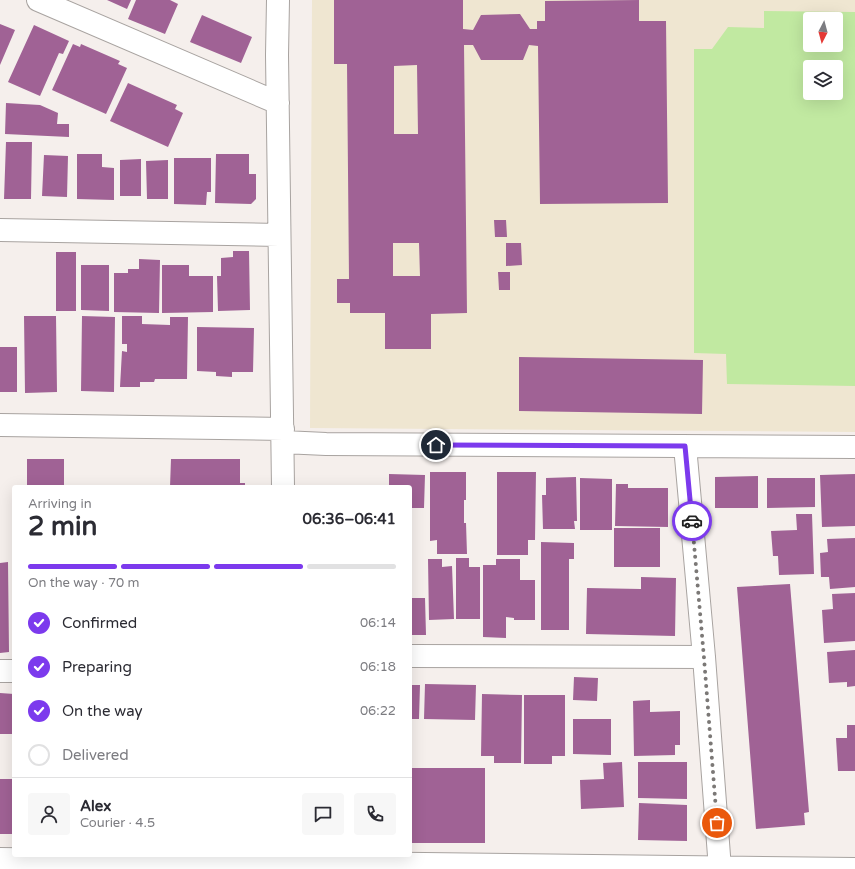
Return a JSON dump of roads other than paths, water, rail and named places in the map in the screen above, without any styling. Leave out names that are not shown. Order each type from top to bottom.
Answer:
[{"type":"street","points":[[38,0],[278,103]]},
{"type":"street","points":[[278,0],[277,55],[283,485]]},
{"type":"street","points":[[0,230],[279,234]]},
{"type":"street","points":[[0,425],[283,436],[326,444],[855,447]]},
{"type":"street","points":[[685,446],[704,658],[720,869]]},
{"type":"street","points":[[412,656],[704,658]]},
{"type":"street","points":[[0,671],[12,671]]},
{"type":"street","points":[[0,859],[720,869],[855,869]]}]
